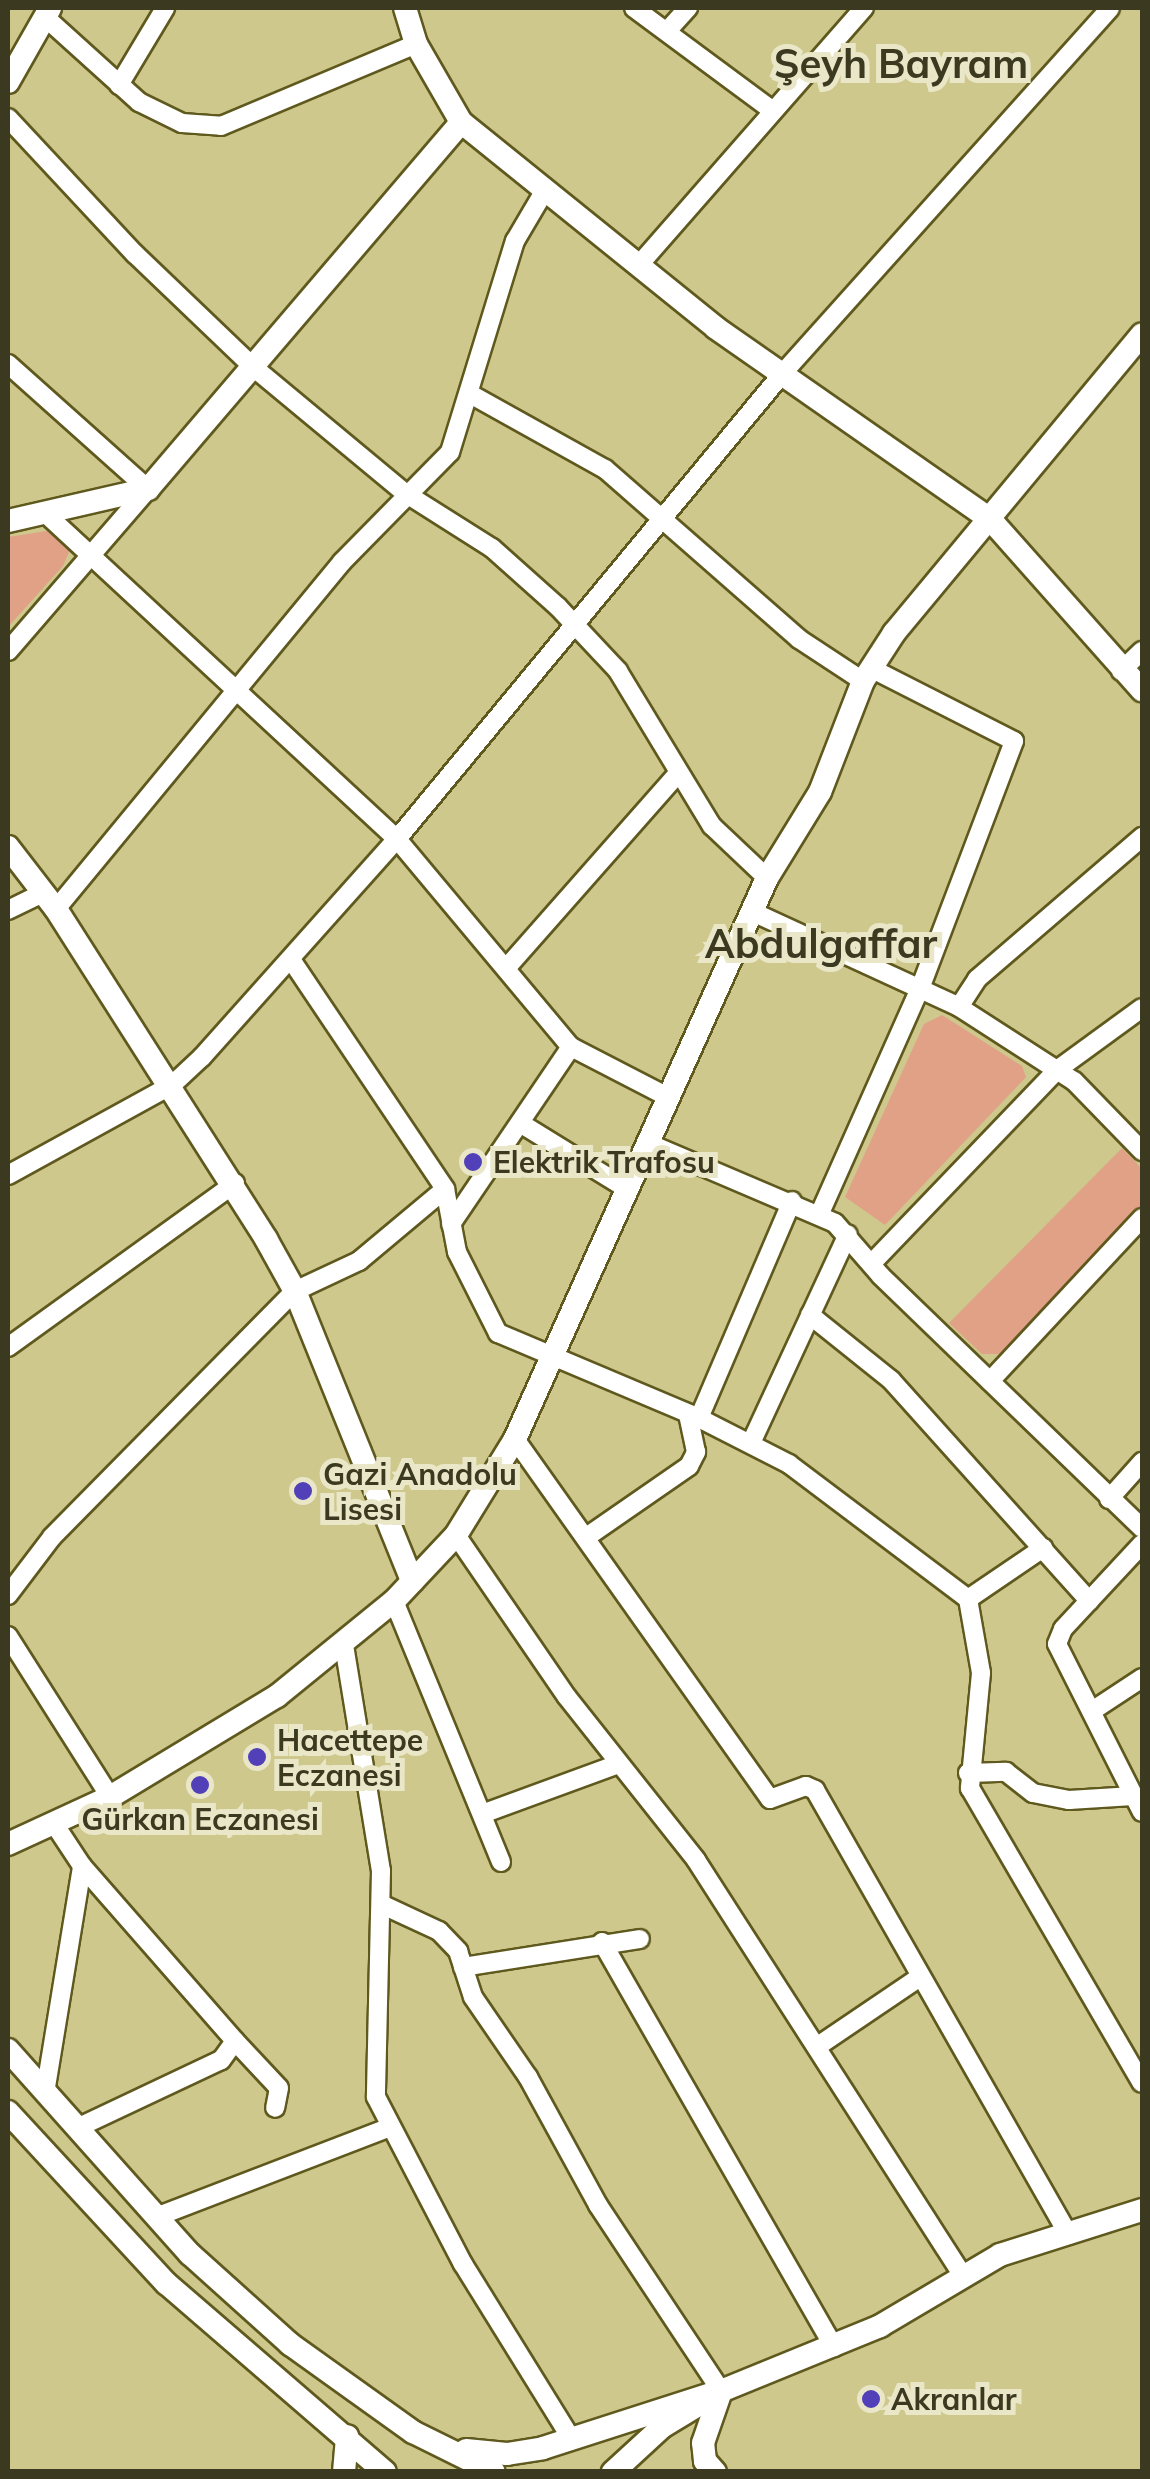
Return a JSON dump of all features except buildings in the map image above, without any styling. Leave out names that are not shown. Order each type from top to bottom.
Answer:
[{"type":"main road","points":[[404,8],[416,44],[460,122],[638,266],[782,374],[990,519],[1121,671],[1142,690]]},
{"type":"main road","points":[[8,82],[48,12]]},
{"type":"main road","points":[[8,521],[148,489],[460,122]]},
{"type":"main road","points":[[8,1844],[110,1797],[277,1696],[394,1601],[456,1536],[515,1439],[756,913],[767,878],[820,792],[867,675],[1142,334]]},
{"type":"main road","points":[[8,847],[49,901],[172,1085],[235,1184],[295,1291],[412,1581]]},
{"type":"main road","points":[[8,2050],[156,2217],[290,2344],[413,2432],[494,2472]]},
{"type":"main road","points":[[8,2112],[166,2284],[385,2472]]},
{"type":"main road","points":[[413,2432],[478,2454],[525,2451],[571,2438],[721,2391],[834,2346],[1000,2255],[1142,2210]]},
{"type":"main road","points":[[613,2472],[662,2427],[721,2391]]},
{"type":"main road","points":[[715,2472],[705,2461],[703,2444],[721,2391]]},
{"type":"main road","points":[[344,2472],[346,2436]]},
{"type":"street","points":[[120,86],[165,8]]},
{"type":"street","points":[[634,8],[773,111]]},
{"type":"street","points":[[668,30],[688,8]]},
{"type":"street","points":[[638,266],[864,8]]},
{"type":"street","points":[[8,1174],[172,1085],[292,961],[668,520],[782,374],[1110,8]]},
{"type":"street","points":[[48,12],[120,86],[182,124],[221,126],[416,44]]},
{"type":"street","points":[[8,118],[134,254],[252,366],[406,493],[492,548],[576,626],[618,672],[712,826],[767,878]]},
{"type":"street","points":[[8,910],[49,901],[240,690],[406,493],[450,452],[472,395],[514,241],[545,190]]},
{"type":"street","points":[[8,364],[148,489],[8,651]]},
{"type":"street","points":[[472,395],[566,442],[668,520],[799,639],[867,675],[1014,740],[922,986],[820,1213]]},
{"type":"street","points":[[46,514],[397,839],[509,965],[572,1048],[670,1098]]},
{"type":"street","points":[[1121,671],[1142,650]]},
{"type":"street","points":[[509,965],[678,773]]},
{"type":"street","points":[[959,1007],[977,979],[1142,837]]},
{"type":"street","points":[[756,913],[922,986],[959,1007],[1057,1070],[1142,1151]]},
{"type":"street","points":[[292,961],[445,1189],[451,1224],[489,1322],[513,1343],[751,1443],[867,1517],[968,1599],[981,1673],[968,1773],[978,1806],[1142,2083]]},
{"type":"street","points":[[872,1263],[1057,1070],[1142,1008]]},
{"type":"street","points":[[451,1224],[572,1048]]},
{"type":"street","points":[[520,1123],[629,1190]]},
{"type":"street","points":[[650,1144],[820,1213],[848,1234],[872,1263],[1142,1528]]},
{"type":"street","points":[[8,1346],[235,1184]]},
{"type":"street","points":[[9,1588],[52,1537],[295,1291],[359,1261],[445,1189]]},
{"type":"street","points":[[588,1536],[689,1466],[696,1452],[693,1416],[792,1201]]},
{"type":"street","points":[[990,1381],[1142,1218]]},
{"type":"street","points":[[751,1443],[848,1234]]},
{"type":"street","points":[[810,1315],[877,1366],[1089,1601]]},
{"type":"street","points":[[515,1439],[588,1536],[770,1799],[806,1786],[814,1790],[1067,2232]]},
{"type":"street","points":[[1109,1499],[1142,1462]]},
{"type":"street","points":[[456,1536],[619,1764],[696,1860],[963,2276]]},
{"type":"street","points":[[968,1773],[1006,1772],[1033,1792],[1069,1800],[1138,1804],[1057,1644],[1089,1601],[1142,1544]]},
{"type":"street","points":[[968,1599],[1043,1548]]},
{"type":"street","points":[[394,1601],[501,1862]]},
{"type":"street","points":[[8,1636],[110,1797]]},
{"type":"street","points":[[344,1645],[378,1829],[383,1905],[374,2081],[388,2128],[571,2438]]},
{"type":"street","points":[[1092,1711],[1142,1678]]},
{"type":"street","points":[[482,1814],[619,1764]]},
{"type":"street","points":[[55,1825],[82,1866],[279,2088],[276,2108]]},
{"type":"street","points":[[45,2093],[82,1866]]},
{"type":"street","points":[[383,1905],[439,1932],[463,1967],[473,1997],[528,2077],[598,2205],[721,2391]]},
{"type":"street","points":[[463,1967],[640,1939]]},
{"type":"street","points":[[602,1942],[834,2346]]},
{"type":"street","points":[[818,2046],[920,1977]]},
{"type":"street","points":[[77,2128],[221,2060],[236,2041]]},
{"type":"street","points":[[156,2217],[388,2128]]},
{"type":"shaded area","points":[[53,530],[70,550],[63,566],[8,627],[8,537]]},
{"type":"shaded area","points":[[942,1015],[1022,1066],[1026,1077],[885,1225],[845,1197],[924,1024]]},
{"type":"shaded area","points":[[1122,1148],[1142,1169],[1142,1207],[1002,1354],[982,1354],[949,1323]]},
{"type":"place","name":"Elektrik Trafosu","points":[[473,1162]]},
{"type":"place","name":"Gazi Anadolu Lisesi","points":[[303,1491]]},
{"type":"place","name":"Hacettepe Eczanesi","points":[[257,1757]]},
{"type":"place","name":"Gürkan Eczanesi","points":[[200,1785]]},
{"type":"place","name":"Akranlar","points":[[871,2399]]},
{"type":"district","name":"Şeyh Bayram","points":[[901,63]]},
{"type":"district","name":"Abdulgaffar","points":[[821,943]]}]
